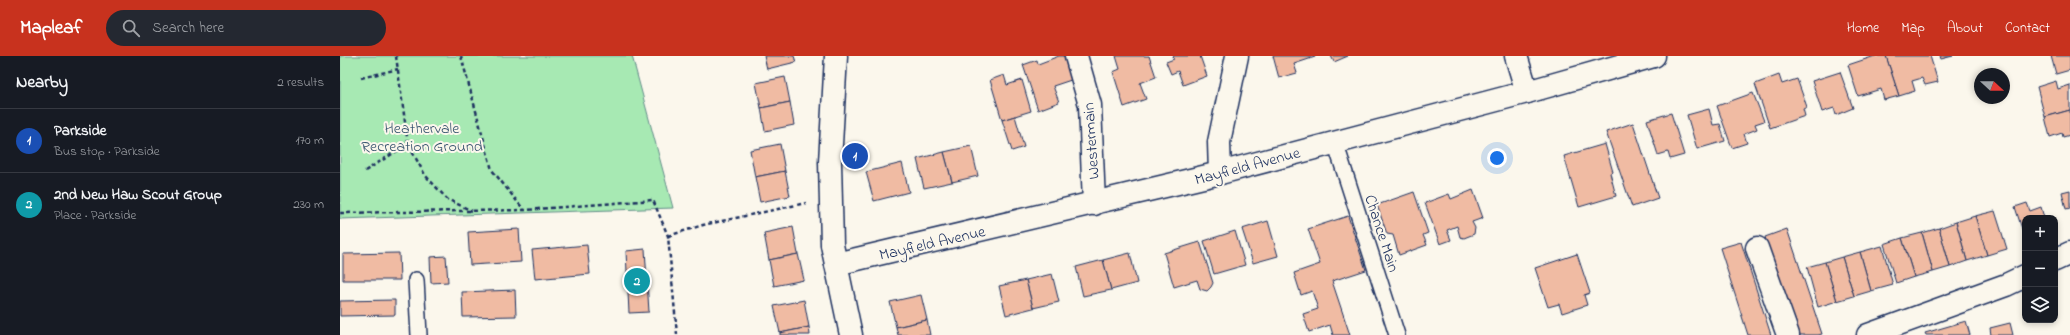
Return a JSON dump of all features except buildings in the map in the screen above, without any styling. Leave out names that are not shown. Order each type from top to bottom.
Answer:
[{"type":"street","points":[[836,56],[830,162],[832,245],[851,335]]},
{"type":"street","name":"Westermain","points":[[1076,56],[1090,105],[1094,204]]},
{"type":"street","points":[[1220,173],[1219,142],[1237,56]]},
{"type":"street","points":[[1516,56],[1527,92]]},
{"type":"street","name":"Mayfield Avenue","points":[[836,264],[1220,173],[1527,92],[1654,56]]},
{"type":"street","points":[[1757,248],[1788,335]]},
{"type":"street","points":[[2058,259],[2070,253]]},
{"type":"street","points":[[1868,335],[2006,285],[2022,277]]},
{"type":"lane","name":"Chance Main","points":[[1335,142],[1397,335]]},
{"type":"lane","points":[[416,280],[419,335]]},
{"type":"path","points":[[396,56],[408,144],[425,175],[447,199],[473,211]]},
{"type":"path","points":[[461,56],[492,170],[525,210]]},
{"type":"path","points":[[361,78],[398,69]]},
{"type":"path","points":[[365,171],[408,144]]},
{"type":"path","points":[[668,236],[703,225],[830,198]]},
{"type":"path","points":[[340,213],[525,210],[653,200],[668,236],[677,335]]},
{"type":"green space","name":"Heathervale Recreation Ground","points":[[340,56],[632,56],[673,208],[340,219]]},
{"type":"place","name":"Parkside","points":[[855,156]]},
{"type":"place","name":"2nd New Haw Scout Group","points":[[637,281]]}]
